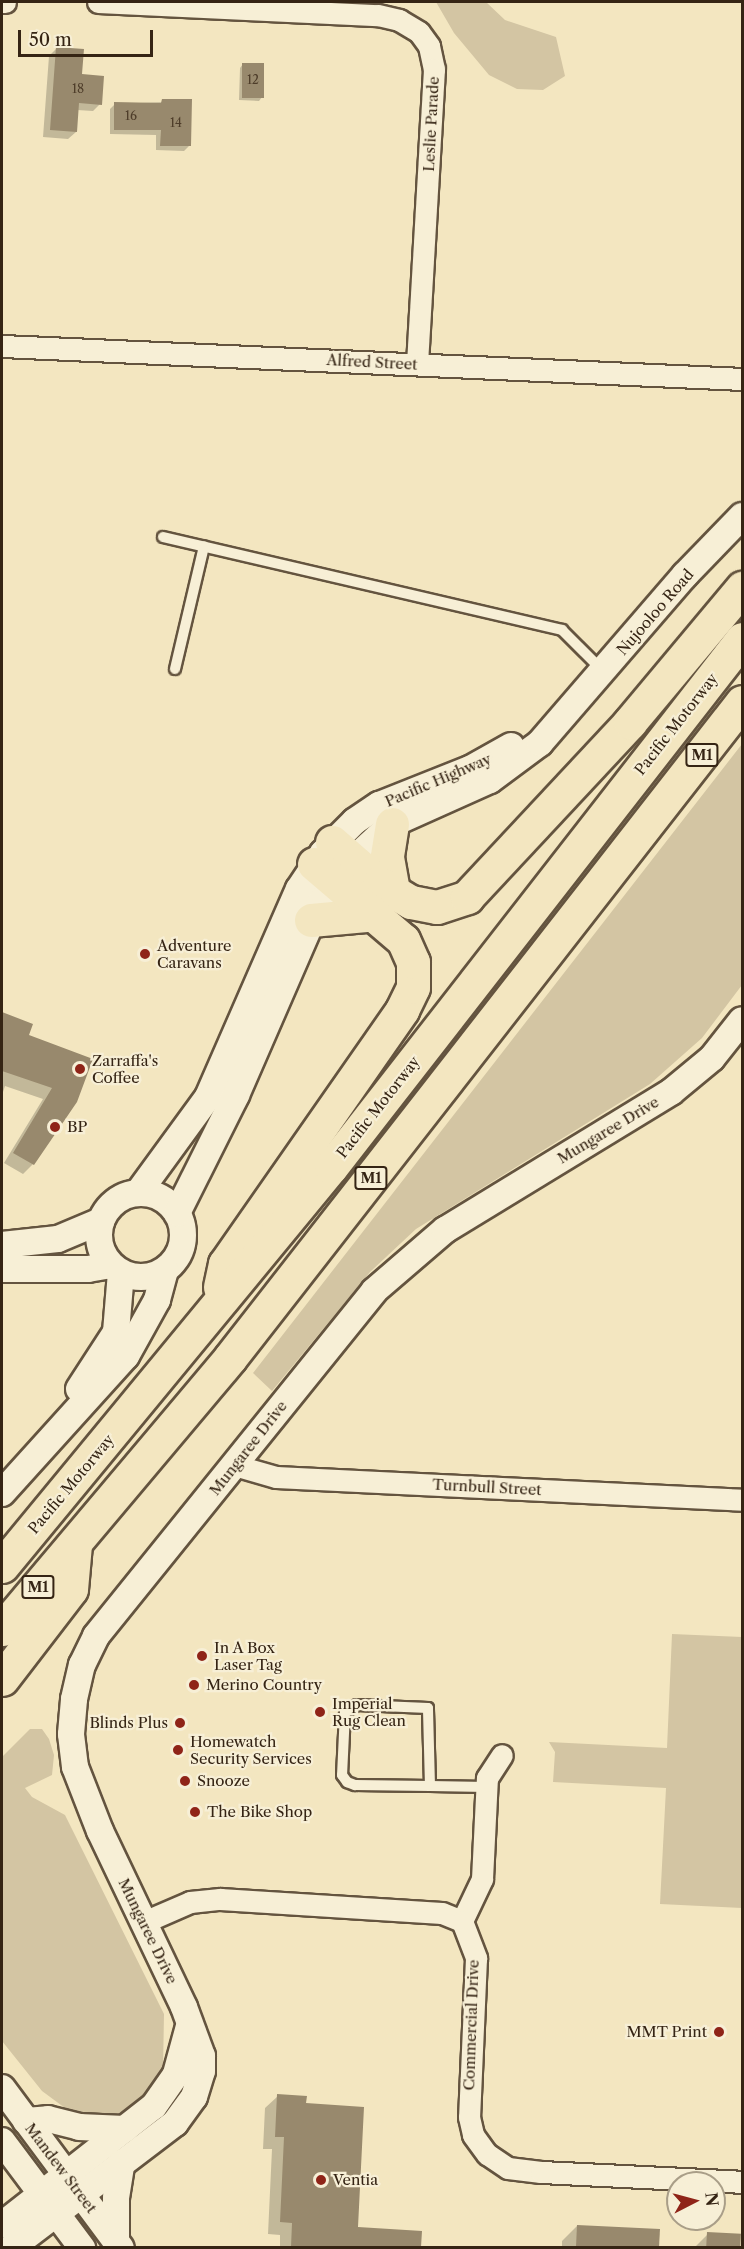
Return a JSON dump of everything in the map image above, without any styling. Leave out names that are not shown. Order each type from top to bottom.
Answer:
[{"type":"highway","points":[[311,920],[385,903],[411,902],[437,908],[454,904],[474,892],[630,722],[742,588]]},
{"type":"highway","name":"Pacific Motorway","points":[[2,1566],[214,1312],[742,639]]},
{"type":"highway","name":"M1","points":[[2,1629],[230,1358],[742,702]]},
{"type":"highway","points":[[385,903],[387,857],[392,824]]},
{"type":"highway","points":[[214,1312],[225,1264],[411,994],[414,970],[408,946],[385,903],[333,862]]},
{"type":"highway","points":[[2,1679],[71,1589],[75,1544]]},
{"type":"street","name":"Leslie Parade","points":[[98,2],[378,15],[399,20],[418,32],[429,46],[434,69],[417,364]]},
{"type":"street","name":"Alfred Street","points":[[2,346],[742,379]]},
{"type":"street","name":"Nujooloo Road","points":[[569,708],[685,575],[742,516]]},
{"type":"street","name":"Pacific Highway","points":[[138,1193],[208,1097],[299,889],[333,862],[392,824],[507,769],[540,743],[569,708]]},
{"type":"street","name":"Pacific Highway","points":[[177,1213],[236,1095],[311,920],[333,862],[380,804],[486,762],[569,708]]},
{"type":"street","name":"Mungaree Drive","points":[[73,2184],[122,2162],[175,2123],[194,2097],[203,2062],[180,1999],[78,1778],[71,1734],[76,1686],[86,1654],[102,1626],[374,1291],[445,1230],[670,1092],[712,1058],[742,1020]]},
{"type":"street","points":[[2,1493],[66,1419],[88,1401],[126,1356],[157,1300],[165,1270],[180,1250],[183,1238],[177,1213],[160,1197],[138,1193],[115,1201],[101,1221],[99,1244],[116,1269],[116,1332],[76,1392],[66,1419]]},
{"type":"street","points":[[2,1245],[58,1239],[101,1221]]},
{"type":"street","points":[[2,1269],[116,1269],[143,1278],[165,1270]]},
{"type":"street","name":"Turnbull Street","points":[[234,1465],[276,1477],[742,1500]]},
{"type":"street","points":[[144,1922],[190,1902],[220,1899],[442,1913],[462,1922],[482,1879],[487,1778],[502,1755]]},
{"type":"street","name":"Commercial Drive","points":[[462,1922],[476,1958],[469,2117],[473,2135],[486,2154],[508,2168],[541,2172],[742,2182]]},
{"type":"street","name":"Mungaree Drive","points":[[11,2247],[49,2204],[73,2184],[125,2129],[154,2106],[168,2089],[189,2026]]},
{"type":"street","name":"Mandew Street","points":[[2,2088],[118,2244]]},
{"type":"street","points":[[26,2121],[48,2119],[79,2127],[125,2129]]},
{"type":"street","name":"Mandew Street","points":[[2,2141],[82,2247]]},
{"type":"street","points":[[118,2244],[116,2198],[122,2162]]},
{"type":"street","name":"Mungaree Drive","points":[[2,2225],[49,2204]]},
{"type":"lane","points":[[163,537],[562,630],[603,671]]},
{"type":"lane","points":[[175,669],[204,546]]},
{"type":"lane","points":[[430,1786],[429,1708],[357,1704],[345,1712],[342,1775],[346,1782],[430,1786],[487,1787]]},
{"type":"shaded area","points":[[436,2],[486,2],[505,20],[556,37],[565,76],[543,90],[517,89],[489,75],[454,33]]},
{"type":"shaded area","points":[[742,744],[742,985],[702,1038],[650,1084],[416,1229],[370,1272],[272,1391],[253,1373]]},
{"type":"shaded area","points":[[672,1634],[742,1637],[742,1908],[660,1904],[666,1788],[553,1782],[555,1752],[549,1742],[667,1748]]},
{"type":"shaded area","points":[[30,1729],[42,1729],[49,1739],[54,1755],[52,1775],[25,1788],[32,1797],[65,1815],[164,2014],[163,2070],[148,2095],[135,2107],[111,2116],[86,2116],[65,2108],[42,2091],[2,2041],[2,1757]]},
{"type":"building","points":[[56,47],[84,49],[82,74],[104,76],[102,105],[79,103],[77,132],[50,130]]},
{"type":"building","points":[[242,63],[264,63],[264,98],[242,98]]},
{"type":"building","points":[[162,99],[192,99],[191,146],[160,146],[161,130],[114,130],[114,102],[161,103]]},
{"type":"building","points":[[2,1012],[33,1024],[29,1035],[93,1059],[77,1102],[34,1165],[13,1153],[52,1088],[2,1071]]},
{"type":"building","name":"Ventia","points":[[277,2094],[307,2096],[306,2103],[364,2107],[358,2227],[422,2231],[421,2247],[291,2247],[292,2223],[280,2222],[284,2137],[275,2137]]},
{"type":"building","points":[[577,2225],[660,2229],[659,2247],[576,2247]]},
{"type":"building","points":[[707,2232],[741,2234],[740,2248],[706,2247]]},
{"type":"place","name":"Adventure Caravans","points":[[145,954]]},
{"type":"place","name":"Zarraffa's Coffee","points":[[80,1069]]},
{"type":"place","name":"BP","points":[[55,1127]]},
{"type":"place","name":"In A Box Laser Tag","points":[[202,1656]]},
{"type":"place","name":"Merino Country","points":[[194,1685]]},
{"type":"place","name":"Imperial Rug Clean","points":[[320,1712]]},
{"type":"place","name":"Blinds Plus","points":[[180,1723]]},
{"type":"place","name":"Homewatch Security Services","points":[[178,1750]]},
{"type":"place","name":"Snooze","points":[[185,1781]]},
{"type":"place","name":"The Bike Shop","points":[[195,1812]]},
{"type":"place","name":"MMT Print","points":[[719,2032]]},
{"type":"place","name":"Ventia","points":[[321,2180]]}]
